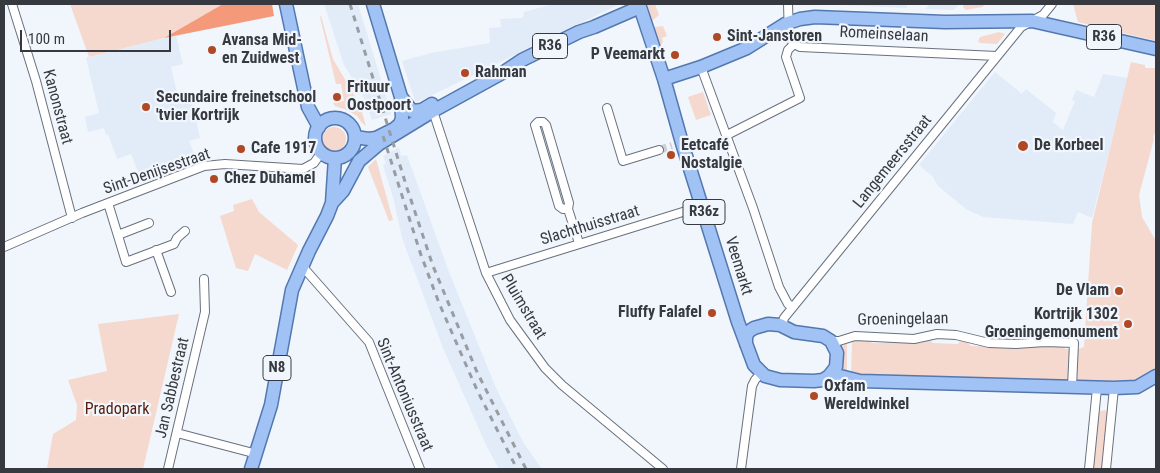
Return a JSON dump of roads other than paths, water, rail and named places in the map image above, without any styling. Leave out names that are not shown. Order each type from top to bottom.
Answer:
[{"type":"main road","points":[[286,4],[310,112],[323,123]]},
{"type":"main road","points":[[354,141],[376,138],[398,126],[402,118],[401,97],[373,4]]},
{"type":"main road","name":"R36","points":[[354,141],[372,146],[379,144],[530,56],[639,5]]},
{"type":"main road","name":"Veemarkt","points":[[639,5],[664,79],[677,145],[702,206],[746,344],[754,365],[764,375]]},
{"type":"main road","name":"Romeinselaan","points":[[701,67],[747,48],[788,22],[815,17],[945,22],[1032,21]]},
{"type":"main road","name":"R36","points":[[1032,21],[1156,49]]},
{"type":"main road","name":"R36","points":[[664,79],[701,67]]},
{"type":"main road","name":"R36","points":[[401,97],[409,109],[415,111],[422,110],[443,99],[464,94]]},
{"type":"main road","points":[[337,119],[346,122],[352,128],[354,141],[352,149],[345,156],[335,158],[321,153],[315,137],[323,123],[337,119]]},
{"type":"main road","name":"N8","points":[[332,203],[343,192],[359,162],[379,144]]},
{"type":"main road","name":"N8","points":[[251,469],[271,405],[292,290],[332,203],[335,158]]},
{"type":"main road","points":[[746,344],[747,334],[752,329],[768,324],[782,326],[794,332],[819,334],[831,341],[835,349],[837,357],[836,366],[829,376],[823,380],[775,380],[764,375]]},
{"type":"main road","points":[[829,376],[839,376],[860,381],[1097,388],[1137,387],[1156,376]]},
{"type":"street","name":"Kanonstraat","points":[[12,4],[36,81],[72,218]]},
{"type":"street","points":[[727,135],[800,98],[786,57],[788,50],[794,44],[789,37],[788,4]]},
{"type":"street","name":"Langemeersstraat","points":[[782,326],[784,318],[792,306],[1020,27],[1043,16],[1052,4]]},
{"type":"street","name":"Romeinselaan","points":[[794,44],[803,47],[997,56]]},
{"type":"street","name":"Veemarkt","points":[[701,67],[727,135],[779,287],[788,304],[792,306]]},
{"type":"street","points":[[607,108],[623,161],[659,150]]},
{"type":"street","name":"Pluimstraat","points":[[433,111],[486,273],[510,320],[550,372],[570,393],[663,469]]},
{"type":"street","points":[[568,208],[563,209],[559,206],[536,128],[538,122],[545,124],[579,243]]},
{"type":"street","name":"Sint-Denijsestraat","points":[[4,247],[108,203],[211,165],[226,164],[303,169],[314,164],[321,153]]},
{"type":"street","points":[[108,203],[126,262],[174,244],[177,238],[185,231]]},
{"type":"street","name":"Slachthuisstraat","points":[[486,273],[702,206]]},
{"type":"street","points":[[118,235],[149,222]]},
{"type":"street","points":[[156,250],[171,292]]},
{"type":"street","name":"Sint-Antoniusstraat","points":[[302,266],[369,342],[420,469]]},
{"type":"street","name":"Jan Sabbestraat","points":[[168,469],[205,312],[204,279]]},
{"type":"street","name":"Groeningelaan","points":[[831,341],[839,341],[855,336],[914,339],[937,334],[956,335],[989,343],[1074,343],[1072,387]]},
{"type":"street","points":[[742,469],[752,386],[755,380],[764,375]]},
{"type":"street","points":[[1089,469],[1097,388]]},
{"type":"street","points":[[1106,469],[1114,388]]},
{"type":"street","points":[[177,433],[257,454]]},
{"type":"tunnel","points":[[659,150],[672,146]]},
{"type":"railway","points":[[350,4],[433,266],[477,372],[526,469]]},
{"type":"railway","points":[[383,136],[421,255],[439,303],[477,390],[515,465]]},
{"type":"place","name":"Sint-Janstoren","points":[[717,37]]},
{"type":"place","name":"Avansa Mid- en Zuidwest","points":[[212,50]]},
{"type":"place","name":"P Veemarkt","points":[[675,55]]},
{"type":"place","name":"Rahman","points":[[465,73]]},
{"type":"place","name":"Frituur Oostpoort","points":[[337,97]]},
{"type":"place","name":"Secundaire freinetschool 'tvier Kortrijk","points":[[146,107]]},
{"type":"place","name":"De Korbeel","points":[[1023,146]]},
{"type":"place","name":"Cafe 1917","points":[[241,149]]},
{"type":"place","name":"Eetcafé Nostalgie","points":[[671,155]]},
{"type":"place","name":"Chez Duhamel","points":[[214,179]]},
{"type":"place","name":"De Vlam","points":[[1119,291]]},
{"type":"place","name":"Fluffy Falafel","points":[[712,313]]},
{"type":"place","name":"Kortrijk 1302 Groeningemonument","points":[[1128,324]]},
{"type":"place","name":"Oxfam Wereldwinkel","points":[[814,396]]},
{"type":"park label","name":"Pradopark","points":[[117,410]]}]
